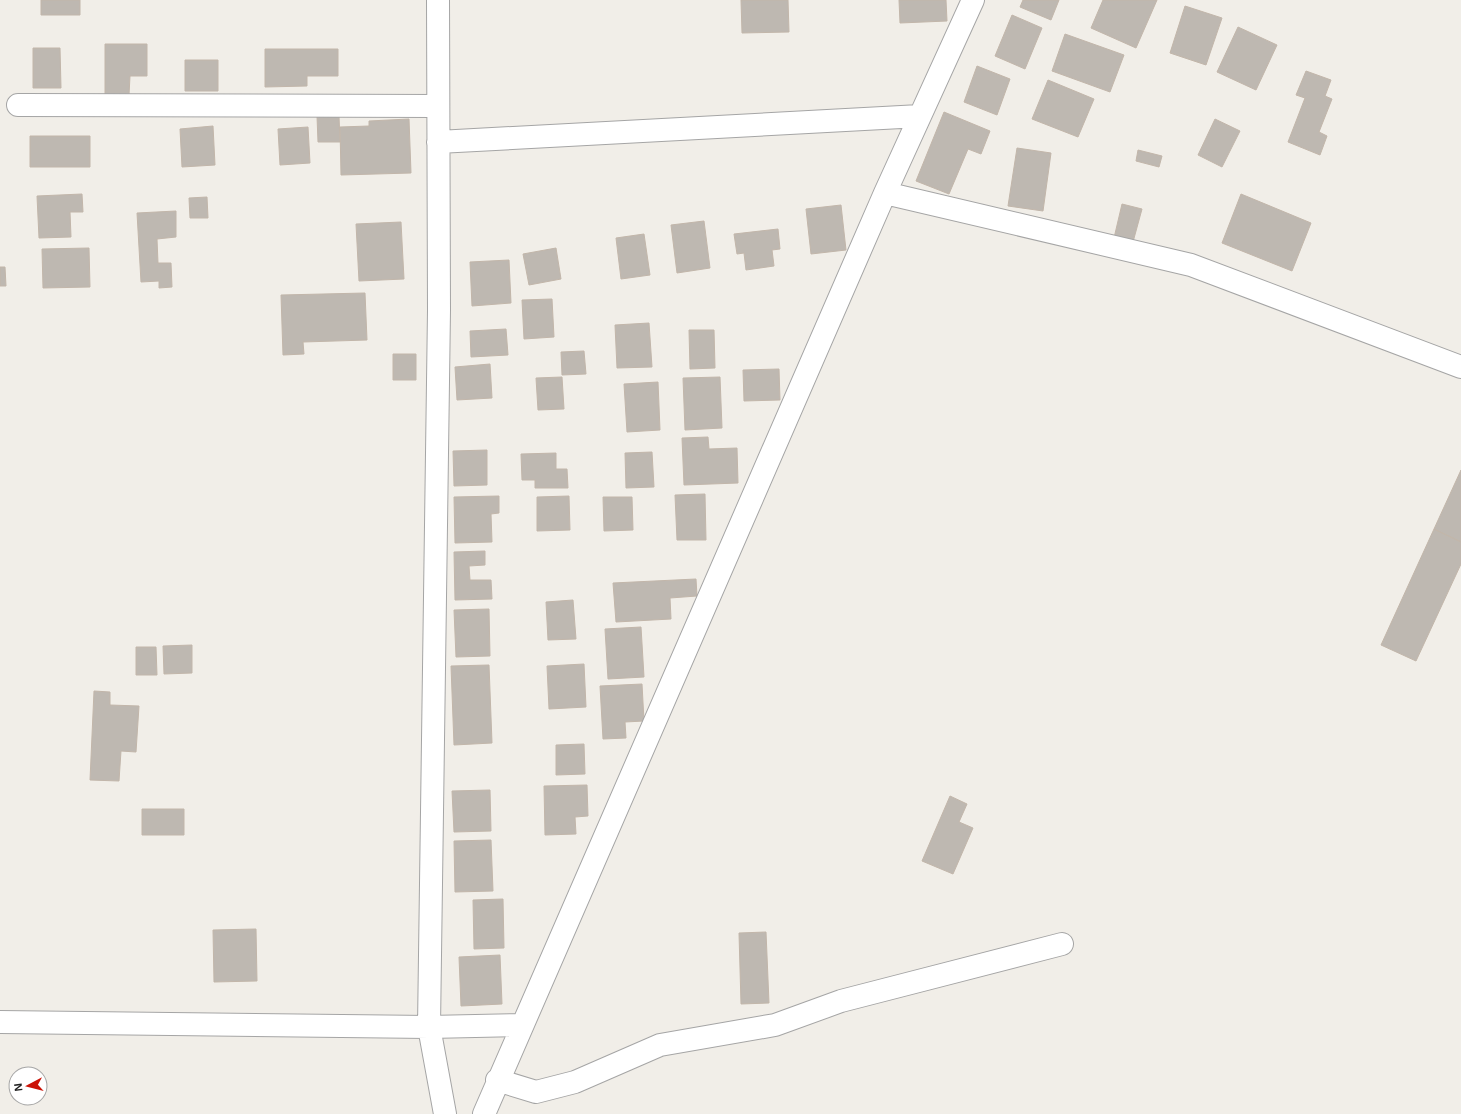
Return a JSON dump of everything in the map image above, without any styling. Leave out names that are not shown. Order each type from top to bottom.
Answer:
[{"type":"street","points":[[438,0],[439,310],[429,1027],[444,1114]]},
{"type":"street","points":[[484,1114],[497,1080],[885,193],[973,0]]},
{"type":"street","points":[[18,104],[438,106]]},
{"type":"street","points":[[438,142],[920,116]]},
{"type":"street","points":[[885,193],[1191,265],[1461,367]]},
{"type":"street","points":[[497,1080],[536,1092],[576,1082],[660,1045],[775,1025],[841,1001],[1062,944]]},
{"type":"street","points":[[0,1022],[429,1027],[521,1025]]},
{"type":"building","points":[[41,0],[80,0],[80,15],[41,15]]},
{"type":"building","points":[[741,0],[788,0],[789,32],[742,33]]},
{"type":"building","points":[[899,0],[946,0],[947,21],[900,23]]},
{"type":"building","points":[[1023,0],[1059,0],[1051,20],[1020,7]]},
{"type":"building","points":[[1103,0],[1157,0],[1136,48],[1091,28]]},
{"type":"building","points":[[1185,6],[1222,18],[1206,65],[1170,53]]},
{"type":"building","points":[[1012,15],[1042,28],[1025,69],[995,56]]},
{"type":"building","points":[[1238,27],[1277,45],[1256,90],[1217,72]]},
{"type":"building","points":[[1065,34],[1124,55],[1110,92],[1052,71]]},
{"type":"building","points":[[105,44],[147,44],[147,76],[130,76],[129,95],[105,95]]},
{"type":"building","points":[[33,48],[60,48],[61,88],[33,88]]},
{"type":"building","points":[[265,49],[338,49],[338,76],[307,76],[307,86],[265,87]]},
{"type":"building","points":[[185,60],[218,60],[218,91],[185,91]]},
{"type":"building","points":[[977,66],[1010,79],[997,115],[964,102]]},
{"type":"building","points":[[1306,71],[1331,80],[1325,96],[1332,99],[1319,132],[1327,136],[1320,155],[1288,142],[1305,98],[1296,95]]},
{"type":"building","points":[[1048,80],[1094,99],[1078,137],[1032,119]]},
{"type":"building","points":[[944,112],[990,131],[981,154],[968,149],[949,194],[916,181]]},
{"type":"building","points":[[317,116],[339,116],[340,142],[318,142]]},
{"type":"building","points":[[409,119],[411,173],[341,175],[340,127],[369,126],[369,121]]},
{"type":"building","points":[[1215,119],[1240,131],[1222,167],[1198,155]]},
{"type":"building","points":[[213,126],[215,165],[182,167],[180,129]]},
{"type":"building","points":[[308,127],[310,163],[280,165],[278,129]]},
{"type":"building","points":[[30,136],[90,136],[90,167],[30,167]]},
{"type":"building","points":[[1017,148],[1051,153],[1043,211],[1008,206]]},
{"type":"building","points":[[1138,150],[1162,156],[1159,167],[1136,161]]},
{"type":"building","points":[[82,194],[83,212],[70,212],[71,237],[39,238],[37,196]]},
{"type":"building","points":[[1241,194],[1311,223],[1292,271],[1222,243]]},
{"type":"building","points":[[207,197],[208,218],[190,218],[189,198]]},
{"type":"building","points":[[1122,204],[1142,209],[1133,242],[1114,238]]},
{"type":"building","points":[[841,205],[846,250],[811,254],[806,209]]},
{"type":"building","points":[[176,211],[176,237],[157,239],[158,263],[171,263],[172,287],[159,288],[159,281],[141,282],[137,213]]},
{"type":"building","points":[[704,221],[710,268],[677,273],[671,225]]},
{"type":"building","points":[[401,222],[404,279],[359,281],[356,224]]},
{"type":"building","points":[[778,229],[780,249],[772,250],[774,266],[746,270],[744,253],[737,254],[734,234]]},
{"type":"building","points":[[644,234],[650,275],[621,279],[616,238]]},
{"type":"building","points":[[89,248],[90,287],[43,288],[42,249]]},
{"type":"building","points":[[556,248],[561,279],[529,285],[523,254]]},
{"type":"building","points":[[509,260],[511,303],[472,306],[470,262]]},
{"type":"building","points":[[0,267],[5,267],[6,286],[0,286]]},
{"type":"building","points":[[365,293],[367,340],[303,342],[304,354],[283,355],[281,295]]},
{"type":"building","points":[[552,299],[554,337],[524,339],[522,300]]},
{"type":"building","points":[[649,323],[652,367],[617,368],[615,325]]},
{"type":"building","points":[[506,329],[508,355],[471,357],[470,331]]},
{"type":"building","points":[[689,330],[714,330],[715,368],[690,369]]},
{"type":"building","points":[[584,351],[586,374],[562,375],[561,352]]},
{"type":"building","points":[[393,354],[416,354],[416,380],[393,380]]},
{"type":"building","points":[[490,364],[492,398],[457,400],[455,367]]},
{"type":"building","points":[[779,369],[780,400],[744,401],[743,370]]},
{"type":"building","points":[[562,377],[564,409],[538,410],[536,378]]},
{"type":"building","points":[[720,377],[722,428],[685,430],[683,378]]},
{"type":"building","points":[[658,382],[660,430],[627,432],[624,384]]},
{"type":"building","points":[[708,437],[709,449],[737,448],[738,483],[684,485],[682,438]]},
{"type":"building","points":[[487,450],[487,485],[454,486],[453,451]]},
{"type":"building","points":[[652,452],[654,487],[626,488],[625,453]]},
{"type":"building","points":[[556,453],[556,469],[567,469],[568,488],[535,488],[535,480],[522,480],[521,454]]},
{"type":"building","points":[[1461,470],[1461,542],[1434,529]]},
{"type":"building","points":[[705,494],[706,540],[677,540],[675,495]]},
{"type":"building","points":[[499,496],[499,513],[491,514],[492,542],[455,543],[454,497]]},
{"type":"building","points":[[569,496],[570,530],[537,531],[537,497]]},
{"type":"building","points":[[603,497],[632,497],[633,530],[604,531]]},
{"type":"building","points":[[1434,529],[1461,542],[1461,564],[1416,661],[1381,645]]},
{"type":"building","points":[[485,551],[485,565],[469,566],[470,580],[491,580],[492,599],[455,600],[454,552]]},
{"type":"building","points":[[696,579],[697,596],[670,598],[671,619],[616,622],[613,583]]},
{"type":"building","points":[[573,600],[576,639],[548,640],[546,602]]},
{"type":"building","points":[[489,609],[490,656],[456,657],[454,610]]},
{"type":"building","points":[[641,627],[644,677],[608,679],[605,629]]},
{"type":"building","points":[[192,645],[192,673],[164,674],[163,646]]},
{"type":"building","points":[[136,647],[156,647],[157,675],[136,675]]},
{"type":"building","points":[[584,664],[586,707],[549,709],[547,666]]},
{"type":"building","points":[[489,665],[492,743],[454,745],[451,666]]},
{"type":"building","points":[[642,684],[644,721],[625,722],[626,738],[603,739],[600,686]]},
{"type":"building","points":[[94,691],[110,692],[110,705],[139,706],[136,752],[121,751],[119,781],[90,780]]},
{"type":"building","points":[[584,744],[585,774],[556,775],[556,745]]},
{"type":"building","points":[[587,785],[588,816],[575,817],[576,834],[545,835],[544,786]]},
{"type":"building","points":[[490,790],[491,831],[454,832],[452,791]]},
{"type":"building","points":[[950,796],[967,804],[959,822],[973,828],[953,874],[922,861]]},
{"type":"building","points":[[142,809],[184,809],[184,835],[142,835]]},
{"type":"building","points":[[491,840],[493,891],[455,892],[454,841]]},
{"type":"building","points":[[503,899],[504,948],[474,949],[473,900]]},
{"type":"building","points":[[256,929],[257,981],[214,982],[213,930]]},
{"type":"building","points":[[766,932],[769,1003],[741,1004],[739,933]]},
{"type":"building","points":[[500,955],[502,1004],[461,1006],[459,957]]}]
